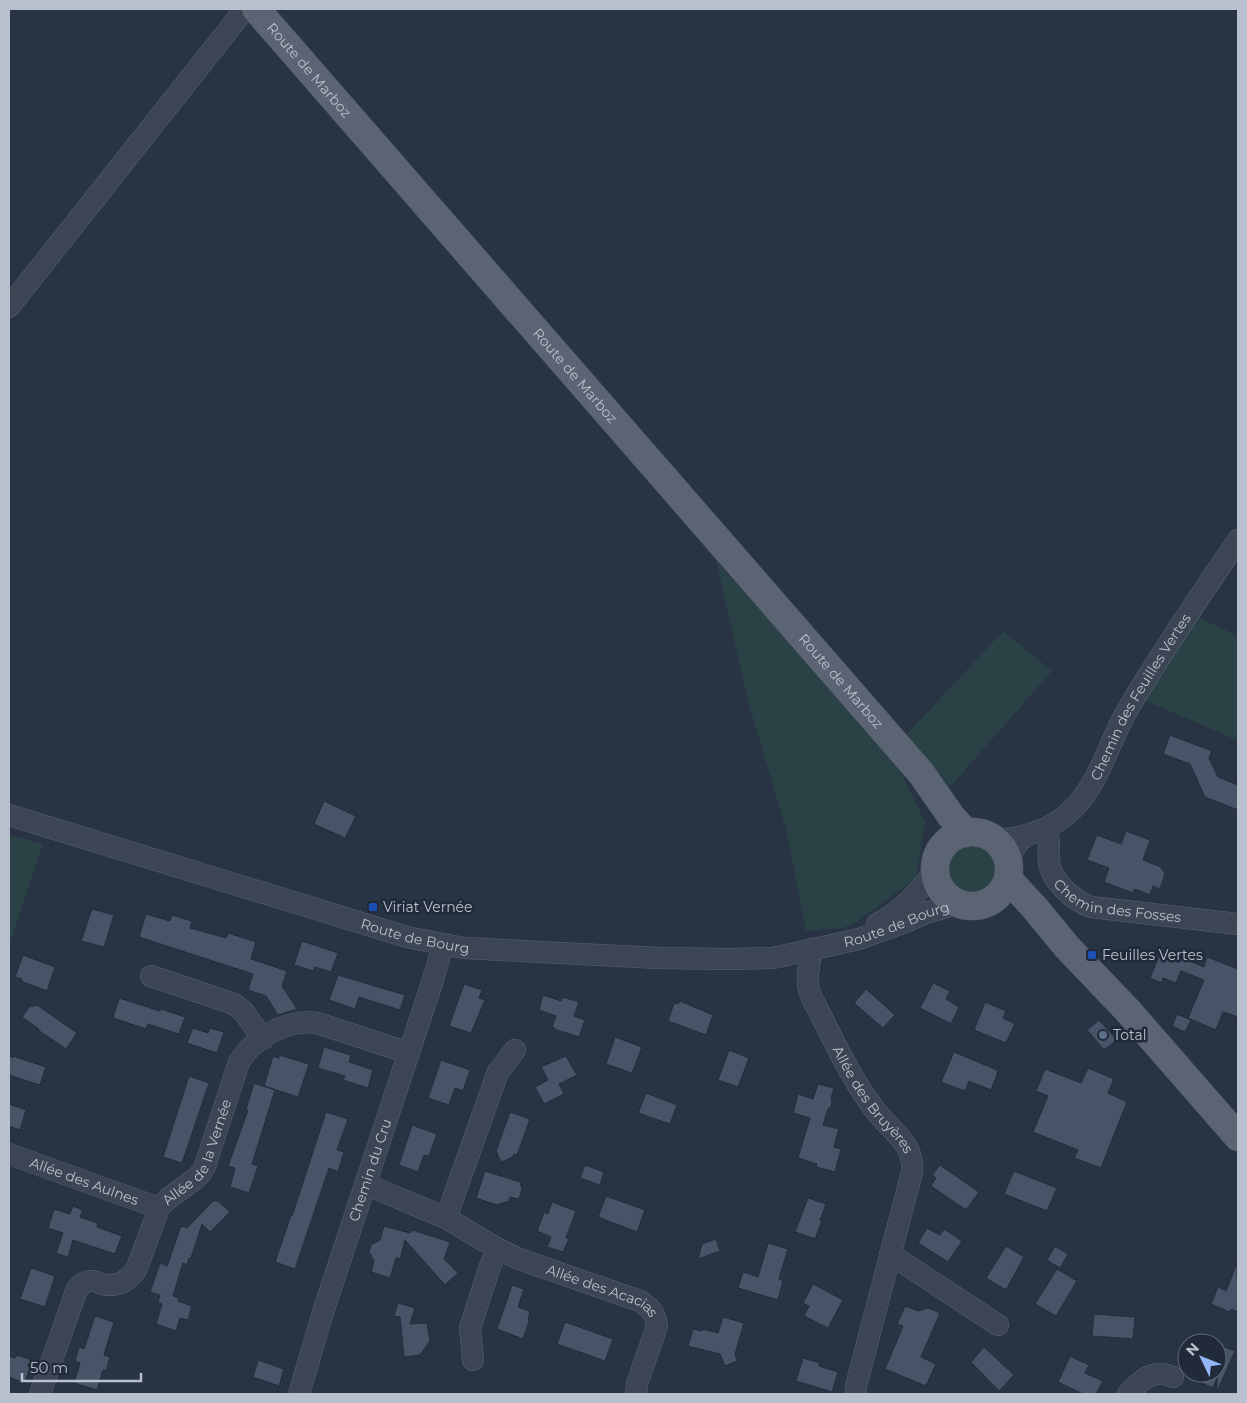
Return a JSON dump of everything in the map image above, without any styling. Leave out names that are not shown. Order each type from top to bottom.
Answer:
[{"type":"main road","name":"Route de Marboz","points":[[256,9],[921,773],[951,816],[955,838]]},
{"type":"main road","points":[[988,903],[1004,889],[1008,872],[1006,855],[1001,846],[985,834],[955,838],[939,852],[935,870],[937,881],[949,899],[968,906],[988,903],[1007,909],[1067,947]]},
{"type":"main road","points":[[1008,872],[1067,947],[1129,1012],[1238,1137]]},
{"type":"street","points":[[9,307],[245,9]]},
{"type":"street","name":"Chemin des Feuilles Vertes","points":[[1025,836],[1046,828],[1065,817],[1083,796],[1093,780],[1127,711],[1238,540]]},
{"type":"street","name":"Route de Bourg","points":[[9,815],[407,937],[464,948],[658,958],[730,960],[773,958],[859,939],[928,912],[959,904]]},
{"type":"street","name":"Chemin des Fosses","points":[[1046,828],[1049,843],[1048,861],[1050,869],[1064,888],[1081,903],[1091,908],[1238,924]]},
{"type":"street","points":[[994,839],[1010,840],[1025,836]]},
{"type":"street","points":[[1008,872],[1014,849],[1025,836]]},
{"type":"street","name":"Route de Bourg","points":[[835,944],[881,922],[901,908],[921,890],[935,870]]},
{"type":"street","name":"Chemin du Cru","points":[[299,1394],[324,1309],[443,945]]},
{"type":"street","name":"Allée des Bruyères","points":[[812,949],[807,979],[812,998],[863,1093],[879,1115],[907,1146],[912,1155],[912,1172],[856,1386],[856,1394]]},
{"type":"street","points":[[151,976],[234,1004],[243,1011],[264,1039]]},
{"type":"street","name":"Allée de la Vernée","points":[[40,1394],[77,1289],[83,1283],[91,1280],[106,1285],[122,1283],[131,1277],[138,1268],[159,1208],[168,1198],[201,1173],[240,1062],[249,1049],[285,1027],[308,1021],[409,1053]]},
{"type":"street","points":[[446,1218],[498,1072],[515,1050]]},
{"type":"street","name":"Allée des Aulnes","points":[[9,1154],[159,1208]]},
{"type":"street","name":"Allée des Acacias","points":[[365,1184],[446,1218],[498,1249],[640,1301],[650,1307],[656,1316],[657,1326],[637,1384],[636,1394]]},
{"type":"street","points":[[473,1360],[470,1328],[490,1266],[498,1249]]},
{"type":"street","points":[[890,1254],[998,1324]]},
{"type":"street","points":[[1128,1394],[1137,1384],[1156,1374],[1166,1374],[1173,1377]]},
{"type":"green space","points":[[716,561],[871,734],[901,772],[925,822],[916,878],[854,924],[843,928],[806,931],[786,829],[749,705]]},
{"type":"green space","points":[[1193,615],[1238,636],[1238,741],[1142,699]]},
{"type":"green space","points":[[1003,631],[1052,671],[950,787],[906,735]]},
{"type":"green space","points":[[9,835],[43,844],[9,946]]},
{"type":"green space","points":[[965,843],[975,843],[989,850],[996,864],[996,874],[989,888],[975,895],[965,895],[955,891],[948,884],[944,874],[944,864],[948,854],[955,847]]},
{"type":"building","points":[[1170,735],[1212,751],[1209,758],[1218,777],[1238,785],[1238,810],[1205,797],[1190,764],[1163,754]]},
{"type":"building","points":[[324,801],[356,816],[345,838],[314,824]]},
{"type":"building","points":[[1126,831],[1150,840],[1143,860],[1161,867],[1165,874],[1160,889],[1153,886],[1150,895],[1135,889],[1133,893],[1104,882],[1109,868],[1087,860],[1097,835],[1121,844]]},
{"type":"building","points":[[92,909],[114,915],[104,947],[81,941]]},
{"type":"building","points":[[146,914],[170,921],[172,915],[192,921],[190,928],[226,938],[228,933],[256,942],[251,959],[287,971],[282,986],[297,1009],[278,1015],[266,996],[248,990],[253,974],[139,937]]},
{"type":"building","points":[[302,941],[338,953],[331,972],[315,967],[313,971],[294,965]]},
{"type":"building","points":[[1162,949],[1204,967],[1207,957],[1238,969],[1238,1017],[1223,1012],[1216,1030],[1188,1018],[1204,980],[1181,971],[1176,983],[1163,978],[1162,983],[1150,978]]},
{"type":"building","points":[[23,955],[55,967],[47,991],[15,977]]},
{"type":"building","points":[[338,975],[405,995],[400,1010],[359,997],[355,1009],[329,1000]]},
{"type":"building","points":[[933,983],[950,991],[946,999],[959,1007],[951,1024],[920,1008]]},
{"type":"building","points":[[464,984],[482,990],[479,998],[485,1000],[471,1033],[449,1026]]},
{"type":"building","points":[[866,989],[895,1015],[883,1028],[854,1003]]},
{"type":"building","points":[[543,995],[561,1001],[563,997],[579,1002],[574,1016],[585,1020],[579,1037],[552,1027],[556,1016],[539,1010]]},
{"type":"building","points":[[119,998],[185,1017],[179,1034],[148,1024],[146,1029],[113,1018]]},
{"type":"building","points":[[680,1001],[713,1015],[706,1035],[668,1021],[674,1003],[678,1004]]},
{"type":"building","points":[[985,1002],[1006,1011],[1003,1018],[1015,1024],[1006,1043],[974,1030]]},
{"type":"building","points":[[37,1005],[77,1033],[66,1049],[22,1017],[29,1007]]},
{"type":"building","points":[[1177,1014],[1191,1020],[1185,1032],[1172,1026]]},
{"type":"building","points":[[1099,1020],[1117,1040],[1104,1050],[1087,1030]]},
{"type":"building","points":[[193,1028],[208,1033],[210,1028],[224,1032],[217,1053],[187,1043]]},
{"type":"building","points":[[615,1037],[642,1047],[632,1073],[606,1064]]},
{"type":"building","points":[[324,1047],[351,1055],[349,1062],[373,1070],[368,1088],[343,1080],[345,1076],[318,1068]]},
{"type":"building","points":[[729,1050],[749,1058],[738,1087],[718,1080]]},
{"type":"building","points":[[954,1052],[997,1070],[991,1090],[969,1081],[965,1091],[941,1082]]},
{"type":"building","points":[[279,1055],[309,1064],[298,1097],[264,1086],[273,1056],[279,1058]]},
{"type":"building","points":[[9,1056],[46,1067],[40,1085],[9,1075]]},
{"type":"building","points":[[566,1056],[577,1075],[559,1084],[564,1094],[544,1104],[535,1087],[548,1080],[541,1067]]},
{"type":"building","points":[[441,1060],[470,1070],[463,1091],[455,1088],[449,1105],[428,1098]]},
{"type":"building","points":[[1088,1068],[1114,1079],[1108,1093],[1127,1102],[1101,1168],[1074,1158],[1078,1150],[1033,1132],[1048,1096],[1036,1091],[1045,1069],[1081,1083]]},
{"type":"building","points":[[189,1076],[209,1083],[182,1163],[163,1157]]},
{"type":"building","points":[[254,1083],[275,1090],[252,1164],[258,1166],[249,1193],[230,1187],[235,1168],[228,1166],[248,1110],[246,1109]]},
{"type":"building","points":[[818,1084],[834,1088],[831,1107],[828,1109],[823,1125],[839,1129],[834,1147],[841,1149],[835,1172],[816,1167],[817,1164],[798,1158],[810,1118],[793,1113],[798,1094],[813,1099]]},
{"type":"building","points":[[646,1093],[677,1105],[670,1124],[638,1113]]},
{"type":"building","points":[[9,1104],[26,1110],[20,1130],[9,1126]]},
{"type":"building","points":[[326,1112],[348,1119],[337,1150],[344,1152],[338,1172],[329,1168],[295,1269],[275,1262]]},
{"type":"building","points":[[510,1112],[530,1119],[517,1155],[514,1154],[513,1157],[501,1162],[496,1151]]},
{"type":"building","points":[[412,1125],[437,1134],[429,1156],[424,1155],[418,1172],[399,1165]]},
{"type":"building","points":[[585,1165],[604,1172],[600,1185],[580,1178]]},
{"type":"building","points":[[940,1165],[979,1192],[966,1210],[931,1186],[936,1178],[932,1175]]},
{"type":"building","points":[[485,1171],[520,1182],[522,1189],[519,1199],[510,1197],[509,1201],[497,1205],[476,1198]]},
{"type":"building","points":[[1014,1171],[1057,1188],[1047,1211],[1004,1194]]},
{"type":"building","points":[[606,1196],[645,1210],[637,1232],[598,1217]]},
{"type":"building","points":[[808,1198],[826,1204],[815,1239],[795,1232]]},
{"type":"building","points":[[213,1201],[218,1201],[230,1212],[210,1232],[202,1224],[191,1258],[189,1258],[187,1265],[183,1263],[173,1296],[179,1298],[178,1301],[192,1306],[188,1320],[180,1318],[176,1331],[156,1324],[162,1304],[158,1303],[160,1295],[150,1292],[160,1263],[167,1266],[181,1226],[187,1228]]},
{"type":"building","points":[[552,1202],[576,1211],[566,1238],[569,1239],[563,1252],[547,1247],[551,1237],[537,1231],[544,1212],[548,1214]]},
{"type":"building","points":[[73,1206],[83,1210],[80,1217],[98,1223],[97,1227],[122,1236],[115,1254],[73,1240],[68,1257],[56,1253],[63,1233],[48,1228],[54,1209],[70,1214]]},
{"type":"building","points":[[384,1226],[410,1233],[412,1230],[450,1242],[444,1259],[458,1273],[445,1285],[405,1240],[400,1259],[396,1258],[390,1278],[371,1272],[374,1261],[369,1252],[371,1245],[380,1240]]},
{"type":"building","points":[[927,1228],[940,1235],[944,1229],[962,1241],[948,1262],[918,1243]]},
{"type":"building","points":[[716,1239],[720,1251],[698,1259],[702,1244]]},
{"type":"building","points":[[768,1243],[788,1249],[779,1279],[783,1281],[778,1300],[738,1288],[743,1272],[758,1277]]},
{"type":"building","points":[[1006,1246],[1024,1257],[1006,1290],[986,1278]]},
{"type":"building","points":[[1055,1246],[1068,1254],[1060,1268],[1047,1260]]},
{"type":"building","points":[[1237,1263],[1238,1312],[1231,1309],[1230,1312],[1211,1304],[1218,1287],[1226,1291]]},
{"type":"building","points":[[31,1268],[55,1276],[45,1307],[20,1299]]},
{"type":"building","points":[[1057,1269],[1077,1281],[1056,1316],[1035,1304]]},
{"type":"building","points":[[813,1284],[843,1300],[828,1328],[804,1316],[809,1306],[803,1303]]},
{"type":"building","points":[[512,1285],[524,1289],[518,1307],[530,1311],[523,1339],[497,1329]]},
{"type":"building","points":[[398,1303],[415,1308],[410,1324],[427,1323],[430,1341],[420,1355],[404,1357],[400,1317],[394,1316]]},
{"type":"building","points":[[905,1306],[918,1311],[928,1308],[940,1313],[921,1357],[936,1364],[926,1386],[885,1369],[903,1326],[897,1324]]},
{"type":"building","points":[[1094,1314],[1135,1317],[1133,1339],[1092,1336]]},
{"type":"building","points":[[95,1316],[114,1322],[104,1355],[110,1357],[106,1371],[103,1370],[97,1390],[74,1383],[80,1363],[75,1361],[79,1347],[84,1349]]},
{"type":"building","points":[[723,1317],[744,1323],[735,1354],[737,1361],[725,1366],[720,1354],[688,1346],[693,1329],[702,1331],[703,1329],[718,1333]]},
{"type":"building","points":[[565,1322],[613,1339],[605,1361],[557,1344]]},
{"type":"building","points":[[984,1347],[1014,1375],[999,1391],[971,1362]]},
{"type":"building","points":[[1227,1348],[1235,1351],[1227,1369]]},
{"type":"building","points":[[17,1355],[32,1360],[25,1383],[9,1377],[9,1356],[15,1358]]},
{"type":"building","points":[[1070,1356],[1089,1365],[1085,1373],[1103,1381],[1096,1394],[1083,1394],[1058,1382]]},
{"type":"building","points":[[803,1358],[820,1363],[819,1366],[838,1372],[832,1392],[796,1381]]},
{"type":"building","points":[[258,1360],[284,1369],[279,1386],[253,1377]]},
{"type":"building","points":[[1201,1383],[1215,1383],[1213,1388]]},
{"type":"building","points":[[1217,1383],[1221,1383],[1217,1392]]},
{"type":"place","name":"Viriat Vernée","points":[[373,907]]},
{"type":"place","name":"Feuilles Vertes","points":[[1092,955]]},
{"type":"place","name":"Total","points":[[1103,1035]]}]
